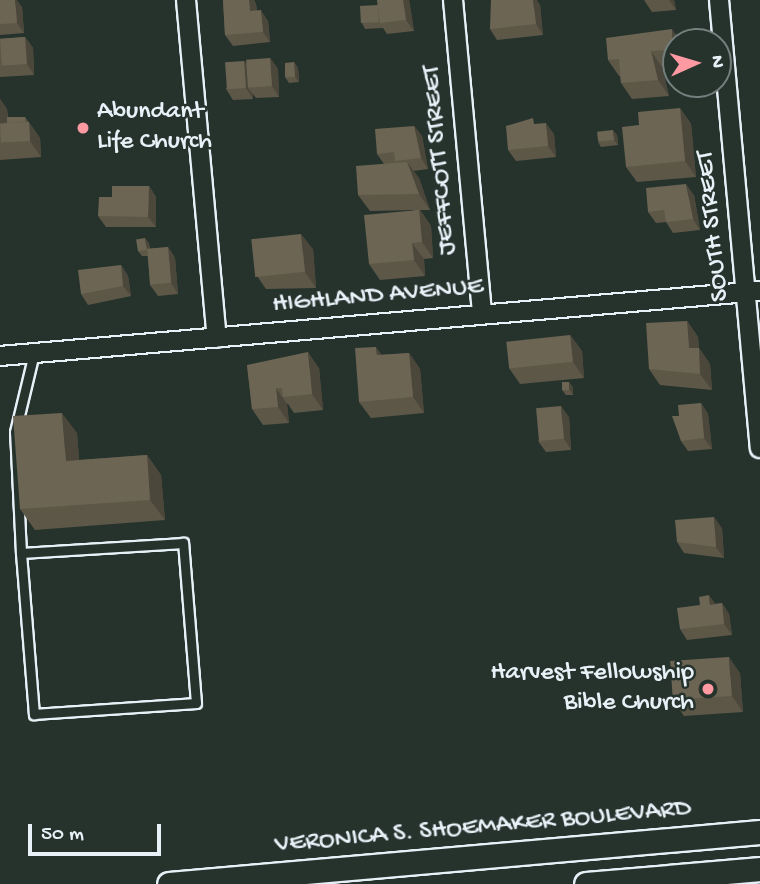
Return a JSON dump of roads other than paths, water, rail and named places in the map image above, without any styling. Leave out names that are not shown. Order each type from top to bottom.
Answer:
[{"type":"street","points":[[186,0],[217,338]]},
{"type":"street","name":"JEFFCOTT STREET","points":[[453,0],[482,314]]},
{"type":"street","name":"SOUTH STREET","points":[[719,0],[753,291],[760,448]]},
{"type":"street","name":"HIGHLAND AVENUE","points":[[0,356],[753,291]]},
{"type":"street","name":"VERONICA S. SHOEMAKER BOULEVARD","points":[[169,884],[760,832]]},
{"type":"street","points":[[586,884],[760,869]]},
{"type":"lane","points":[[21,553],[183,543],[196,703],[34,714],[21,553],[15,432],[34,353]]},
{"type":"place","name":"Abundant Life Church","points":[[83,128]]},
{"type":"place","name":"Harvest Fellowship Bible Church","points":[[708,689]]}]
